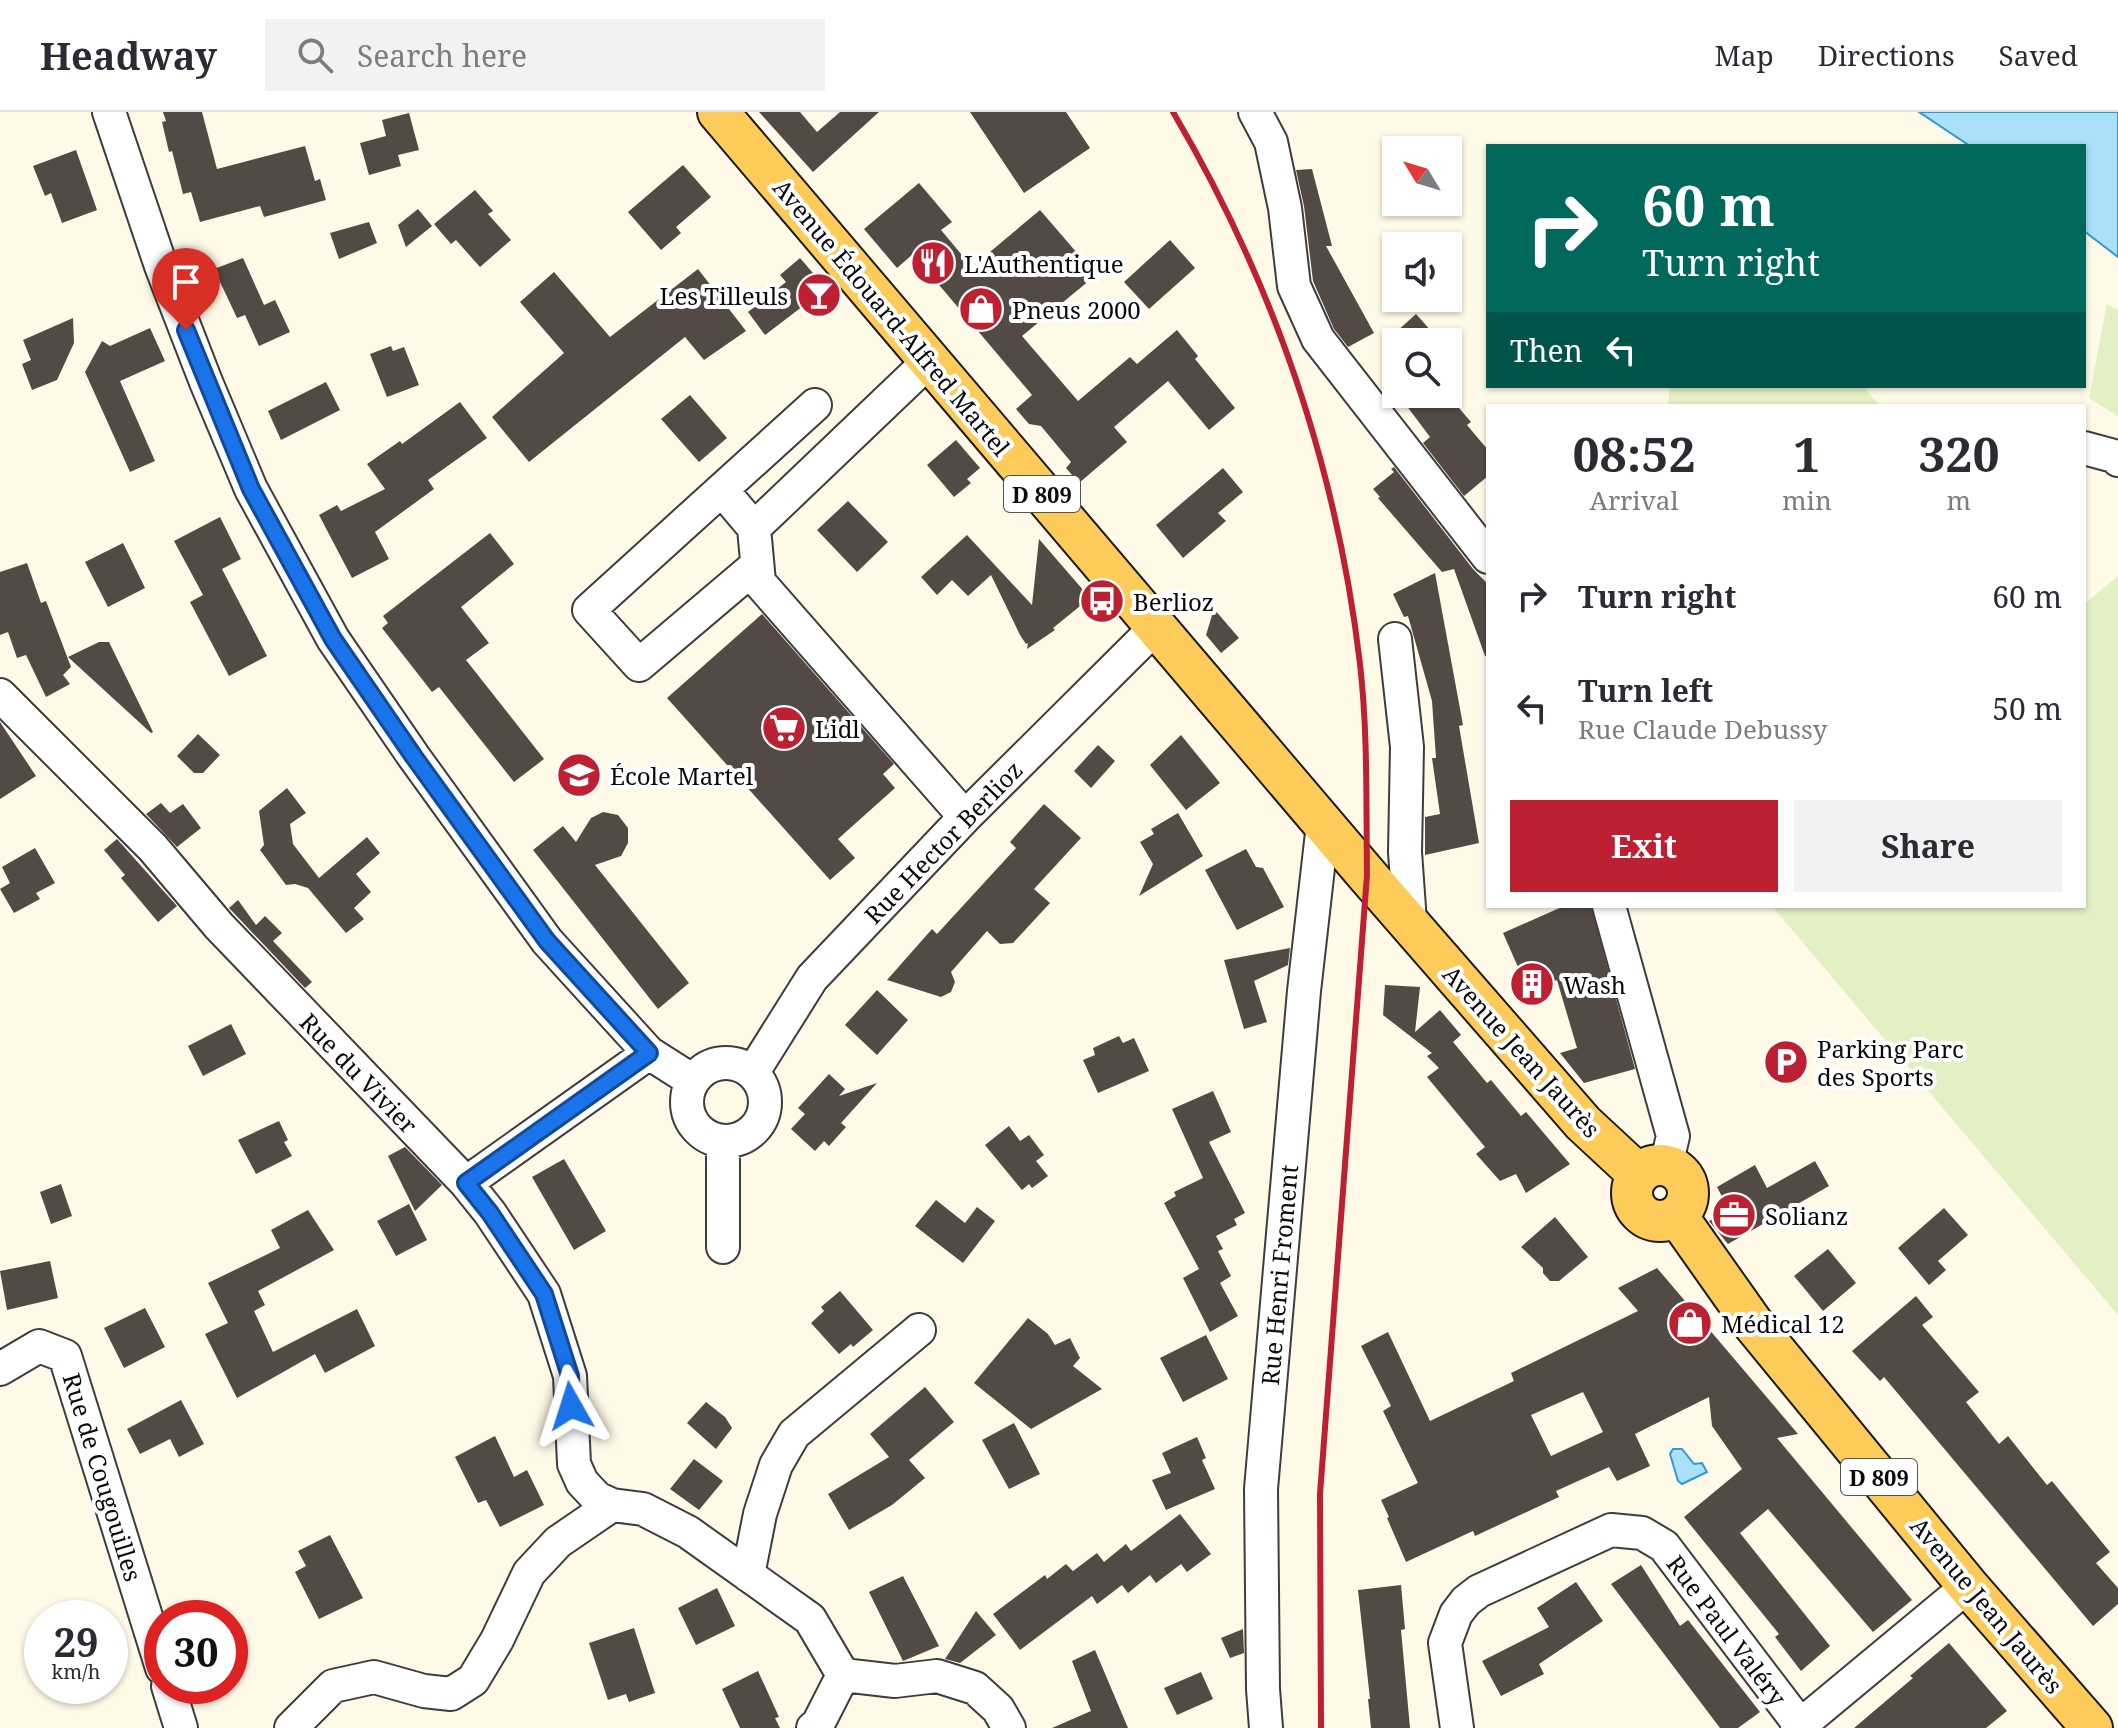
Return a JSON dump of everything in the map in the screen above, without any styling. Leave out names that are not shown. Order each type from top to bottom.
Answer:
[{"type":"main road","name":"Avenue Édouard-Alfred Martel","points":[[718,112],[1155,628],[1410,922]]},
{"type":"main road","name":"Avenue Jean Jaurès","points":[[1410,922],[1583,1123],[1653,1170],[1633,1185],[1632,1197],[1636,1208],[1654,1221],[1666,1221],[1677,1216],[1754,1325],[1968,1586],[2092,1728]]},
{"type":"street","points":[[109,112],[161,266],[251,489],[333,639],[547,941],[649,1053],[693,1081]]},
{"type":"street","points":[[1255,112],[1271,142],[1285,208],[1294,286],[1318,339],[1486,554]]},
{"type":"street","points":[[754,528],[929,361]]},
{"type":"street","points":[[757,565],[639,665],[589,610],[815,405]]},
{"type":"street","points":[[2086,449],[2114,456],[2118,460]]},
{"type":"street","points":[[2086,465],[2118,477]]},
{"type":"street","points":[[722,490],[754,528],[759,582],[965,817]]},
{"type":"street","name":"Rue Hector Berlioz","points":[[753,1072],[812,978],[965,817],[1155,628]]},
{"type":"street","points":[[1395,639],[1407,747],[1405,852],[1410,922]]},
{"type":"street","name":"Rue du Vivier","points":[[0,695],[153,848],[219,926],[466,1183],[490,1213],[544,1294],[570,1376],[574,1464],[582,1482],[597,1498],[612,1505]]},
{"type":"street","name":"Rue Henri Froment","points":[[1266,1728],[1261,1489],[1304,991],[1323,824]]},
{"type":"street","points":[[1610,908],[1673,1136],[1653,1170]]},
{"type":"street","points":[[466,1183],[649,1053]]},
{"type":"street","points":[[721,1063],[732,1063],[753,1072],[765,1093],[763,1118],[756,1128],[747,1136],[723,1142],[699,1131],[691,1120],[687,1094],[700,1072],[721,1063]]},
{"type":"street","points":[[723,1142],[723,1247]]},
{"type":"street","points":[[748,1575],[760,1514],[776,1465],[794,1434],[919,1330]]},
{"type":"street","name":"Rue de Cougouilles","points":[[0,1369],[39,1346],[65,1356],[144,1610]]},
{"type":"street","points":[[291,1728],[333,1686],[374,1677],[424,1691],[451,1694],[473,1680],[497,1640],[529,1573],[558,1542],[612,1505],[643,1509],[688,1532],[810,1619],[843,1675]]},
{"type":"street","name":"Rue Paul Valéry","points":[[1457,1728],[1445,1643],[1456,1614],[1479,1591],[1611,1530],[1642,1533],[1664,1546],[1798,1727]]},
{"type":"street","points":[[1798,1727],[1968,1586]]},
{"type":"street","points":[[813,1728],[843,1675]]},
{"type":"street","points":[[843,1675],[895,1681],[937,1676],[975,1688],[998,1709],[1009,1728]]},
{"type":"street","points":[[174,1704],[181,1728]]},
{"type":"green space","points":[[2107,304],[2118,310],[2118,416],[2089,398]]},
{"type":"green space","points":[[1670,388],[1865,388],[1878,404],[1668,404]]},
{"type":"green space","points":[[2118,576],[2118,1315],[1774,908],[2086,908],[2086,602]]},
{"type":"water","points":[[1919,112],[2118,112],[2118,257],[2086,233],[2086,144],[1967,144]]},
{"type":"water","points":[[1673,1449],[1682,1449],[1694,1464],[1702,1463],[1707,1472],[1682,1484],[1678,1481],[1670,1454]]},
{"type":"building","points":[[163,112],[202,112],[217,169],[305,146],[315,181],[320,179],[326,200],[264,217],[260,206],[200,222],[191,192],[183,194],[172,151],[169,152],[162,122],[166,121]]},
{"type":"building","points":[[759,112],[800,112],[817,132],[840,112],[879,112],[813,172]]},
{"type":"building","points":[[970,112],[1066,112],[1090,148],[1024,193]]},
{"type":"building","points":[[409,113],[419,150],[398,155],[401,166],[369,175],[360,143],[386,136],[382,120]]},
{"type":"building","points":[[76,150],[97,210],[62,223],[51,193],[45,196],[33,166]]},
{"type":"building","points":[[683,165],[711,197],[676,227],[681,233],[661,250],[628,212]]},
{"type":"building","points":[[1312,169],[1332,246],[1326,246],[1374,333],[1348,347],[1334,329],[1313,281],[1304,206],[1296,170]]},
{"type":"building","points":[[919,183],[952,222],[941,230],[972,267],[1040,210],[1096,275],[1022,336],[1078,401],[1130,357],[1137,364],[1177,330],[1198,356],[1195,359],[1235,408],[1209,430],[1168,381],[1114,427],[1127,442],[1079,483],[1066,468],[1071,462],[1041,426],[1029,424],[1016,409],[1032,395],[913,254],[897,268],[864,229]]},
{"type":"building","points":[[475,190],[493,211],[488,214],[511,240],[480,267],[456,240],[451,244],[434,224]]},
{"type":"building","points":[[418,209],[432,226],[406,247],[398,225]]},
{"type":"building","points":[[369,222],[377,243],[339,259],[330,233]]},
{"type":"building","points":[[1170,240],[1195,268],[1149,309],[1124,282]]},
{"type":"building","points":[[243,258],[264,305],[275,300],[290,332],[259,346],[245,315],[237,318],[214,269]]},
{"type":"building","points":[[800,258],[838,302],[819,317],[807,303],[765,335],[748,312],[786,282],[780,275]]},
{"type":"building","points":[[698,269],[746,331],[704,360],[685,337],[529,462],[492,417],[564,353],[520,302],[554,272],[610,337]]},
{"type":"building","points":[[1416,314],[1428,328],[1400,328]]},
{"type":"building","points":[[73,318],[74,343],[57,380],[32,390],[22,364],[31,360],[23,340]]},
{"type":"building","points":[[150,328],[165,361],[120,381],[155,461],[130,472],[85,372],[102,341],[110,346]]},
{"type":"building","points":[[391,346],[393,351],[404,347],[419,385],[387,397],[370,354]]},
{"type":"building","points":[[326,382],[340,410],[281,440],[268,411]]},
{"type":"building","points":[[690,395],[727,438],[699,462],[661,419]]},
{"type":"building","points":[[460,402],[487,438],[428,480],[434,489],[375,532],[389,559],[352,578],[319,515],[337,505],[341,511],[385,489],[367,464],[400,441],[402,444]]},
{"type":"building","points":[[1408,408],[1459,408],[1471,422],[1467,425],[1486,448],[1486,478],[1464,496],[1423,443],[1430,437]]},
{"type":"building","points":[[956,440],[980,468],[967,479],[971,483],[954,497],[927,465]]},
{"type":"building","points":[[1394,467],[1486,582],[1486,656],[1454,569],[1442,572],[1373,489],[1394,472],[1391,469]]},
{"type":"building","points":[[1223,468],[1243,492],[1218,513],[1226,521],[1183,558],[1156,525]]},
{"type":"building","points":[[848,501],[888,542],[857,572],[817,530]]},
{"type":"building","points":[[220,517],[241,559],[222,569],[267,656],[229,676],[190,602],[203,595],[174,541]]},
{"type":"building","points":[[490,533],[514,564],[461,607],[489,643],[466,660],[544,759],[514,782],[439,687],[432,692],[382,628],[388,623],[383,616]]},
{"type":"building","points":[[967,535],[1032,605],[1039,539],[1090,598],[1053,628],[1055,630],[1027,649],[1028,643],[1020,635],[991,575],[968,596],[952,580],[937,595],[921,577]]},
{"type":"building","points":[[123,543],[145,588],[108,607],[85,562]]},
{"type":"building","points":[[27,563],[41,603],[46,601],[71,667],[63,675],[70,684],[46,697],[26,655],[17,658],[8,632],[0,635],[0,572]]},
{"type":"building","points":[[1435,573],[1463,725],[1459,726],[1479,843],[1425,855],[1425,817],[1440,814],[1432,758],[1436,758],[1432,701],[1408,616],[1404,617],[1393,594]]},
{"type":"building","points":[[1214,609],[1239,638],[1221,653],[1206,635]]},
{"type":"building","name":"Lidl","points":[[762,614],[894,764],[883,774],[895,788],[838,839],[855,858],[830,880],[667,698]]},
{"type":"building","points":[[99,642],[109,642],[153,732],[68,657]]},
{"type":"building","points":[[0,722],[36,776],[0,799]]},
{"type":"building","points":[[198,734],[220,755],[203,773],[194,773],[177,756]]},
{"type":"building","points":[[1181,735],[1220,783],[1186,810],[1150,765]]},
{"type":"building","points":[[1098,745],[1115,761],[1091,788],[1074,771]]},
{"type":"building","points":[[287,788],[306,813],[290,824],[293,844],[319,878],[367,837],[380,853],[356,874],[371,892],[354,908],[364,919],[346,933],[308,888],[286,885],[260,850],[264,845],[259,811]]},
{"type":"building","points":[[161,803],[170,813],[183,804],[201,828],[177,847],[146,814]]},
{"type":"building","points":[[1044,804],[1081,838],[1034,889],[1050,903],[1013,943],[1000,944],[987,931],[951,972],[955,982],[951,992],[941,997],[887,980],[932,929],[937,934],[1016,848],[1010,842]]},
{"type":"building","points":[[603,812],[618,815],[628,828],[628,843],[621,856],[595,865],[689,983],[658,1009],[533,850],[563,826],[576,842],[591,818]]},
{"type":"building","points":[[1178,813],[1203,856],[1139,896],[1153,864],[1140,842],[1154,834],[1151,829]]},
{"type":"building","points":[[117,839],[177,906],[158,922],[121,878],[125,875],[104,850]]},
{"type":"building","points":[[35,848],[55,883],[36,893],[40,899],[14,913],[0,889],[10,883],[2,867]]},
{"type":"building","points":[[1246,849],[1256,867],[1263,868],[1284,907],[1237,930],[1205,870]]},
{"type":"building","points":[[238,900],[256,925],[265,916],[282,933],[273,941],[312,982],[305,988],[229,908]]},
{"type":"building","points":[[1559,908],[1592,908],[1635,1069],[1584,1083],[1560,1053],[1577,1048],[1557,980],[1529,992],[1503,933]]},
{"type":"building","points":[[1290,948],[1288,965],[1254,981],[1267,1022],[1244,1029],[1224,960]]},
{"type":"building","points":[[1385,985],[1420,987],[1415,1032],[1440,1010],[1461,1035],[1453,1042],[1487,1083],[1491,1080],[1521,1116],[1526,1112],[1570,1164],[1526,1193],[1516,1174],[1500,1181],[1476,1154],[1485,1147],[1427,1077],[1439,1068],[1427,1056],[1432,1053],[1383,1015]]},
{"type":"building","points":[[877,990],[908,1020],[877,1055],[845,1025]]},
{"type":"building","points":[[231,1024],[246,1054],[203,1076],[188,1046]]},
{"type":"building","points":[[1119,1036],[1123,1043],[1134,1038],[1149,1071],[1098,1093],[1083,1060],[1095,1055],[1093,1048]]},
{"type":"building","points":[[829,1074],[845,1089],[839,1096],[877,1083],[841,1123],[846,1127],[829,1146],[824,1141],[815,1151],[791,1129],[805,1114],[798,1108]]},
{"type":"building","points":[[1213,1091],[1231,1132],[1209,1142],[1245,1213],[1234,1219],[1237,1225],[1216,1236],[1223,1249],[1218,1251],[1231,1276],[1220,1283],[1238,1316],[1210,1332],[1183,1278],[1199,1269],[1164,1203],[1176,1196],[1174,1192],[1203,1178],[1172,1109]]},
{"type":"building","points":[[279,1121],[288,1140],[284,1142],[292,1156],[256,1174],[238,1140]]},
{"type":"building","points":[[1009,1126],[1020,1141],[1029,1135],[1044,1155],[1036,1161],[1048,1176],[1032,1188],[1029,1184],[1022,1190],[985,1145]]},
{"type":"building","points":[[405,1147],[442,1185],[415,1211],[388,1156]]},
{"type":"building","points":[[564,1159],[606,1231],[574,1250],[532,1177]]},
{"type":"building","points":[[1815,1161],[1829,1186],[1728,1244],[1709,1221],[1729,1210],[1717,1187],[1755,1165],[1767,1188]]},
{"type":"building","points":[[61,1184],[72,1216],[51,1224],[40,1192]]},
{"type":"building","points":[[936,1200],[965,1223],[977,1207],[995,1221],[963,1263],[915,1226]]},
{"type":"building","points":[[409,1204],[427,1240],[396,1256],[377,1221]]},
{"type":"building","points":[[1944,1208],[1968,1235],[1938,1261],[1946,1270],[1929,1285],[1898,1248]]},
{"type":"building","points":[[308,1210],[334,1250],[258,1291],[265,1305],[254,1311],[273,1352],[357,1309],[375,1346],[325,1373],[315,1354],[237,1398],[205,1334],[228,1323],[208,1283],[280,1248],[271,1230]]},
{"type":"building","points":[[1555,1217],[1588,1257],[1559,1281],[1550,1281],[1543,1268],[1521,1247]]},
{"type":"building","points":[[1828,1249],[1856,1283],[1823,1311],[1794,1276]]},
{"type":"building","points":[[50,1261],[58,1298],[7,1310],[0,1271]]},
{"type":"building","points":[[1657,1268],[1798,1434],[1777,1438],[1912,1600],[1873,1632],[1768,1509],[1740,1533],[1830,1646],[1801,1671],[1775,1637],[1779,1634],[1684,1517],[1742,1469],[1712,1426],[1709,1397],[1635,1434],[1650,1466],[1617,1481],[1609,1467],[1556,1491],[1559,1497],[1475,1536],[1473,1531],[1406,1562],[1381,1500],[1418,1483],[1383,1411],[1391,1406],[1361,1346],[1388,1332],[1430,1421],[1514,1381],[1511,1373],[1638,1311],[1618,1288]],"holes":[[[1583,1392],[1603,1432],[1551,1456],[1531,1415]]]},
{"type":"building","points":[[840,1291],[873,1330],[839,1354],[811,1323],[824,1311],[821,1307]]},
{"type":"building","points":[[1916,1296],[1933,1317],[1922,1325],[1979,1392],[1966,1402],[1999,1444],[2008,1436],[2047,1485],[2052,1481],[2110,1552],[2096,1563],[2118,1588],[2118,1604],[2093,1626],[1884,1377],[1880,1381],[1852,1351]]},
{"type":"building","points":[[145,1308],[165,1347],[124,1368],[104,1328]]},
{"type":"building","points":[[1028,1318],[1048,1334],[1055,1345],[1070,1338],[1080,1358],[1073,1366],[1102,1389],[1031,1429],[974,1383]]},
{"type":"building","points":[[1206,1335],[1228,1379],[1183,1402],[1160,1358]]},
{"type":"building","points":[[925,1387],[954,1422],[909,1460],[925,1478],[892,1505],[849,1530],[828,1494],[889,1457],[870,1434]]},
{"type":"building","points":[[181,1400],[204,1444],[179,1457],[170,1439],[140,1454],[127,1429]]},
{"type":"building","points":[[706,1402],[725,1417],[732,1428],[716,1449],[687,1423]]},
{"type":"building","points":[[1014,1423],[1040,1474],[1009,1489],[982,1440]]},
{"type":"building","points":[[495,1436],[514,1477],[527,1470],[544,1505],[500,1527],[486,1500],[478,1503],[455,1457]]},
{"type":"building","points":[[1197,1437],[1206,1458],[1202,1460],[1215,1489],[1166,1510],[1152,1480],[1171,1473],[1162,1453]]},
{"type":"building","points":[[694,1459],[723,1481],[699,1510],[670,1489]]},
{"type":"building","points":[[1180,1514],[1211,1554],[1187,1572],[1181,1564],[1156,1583],[1150,1575],[1128,1593],[1122,1585],[1097,1604],[1092,1596],[1020,1650],[993,1614],[1045,1575],[1047,1579],[1066,1564],[1073,1571],[1097,1553],[1104,1562],[1126,1544],[1131,1551]]},
{"type":"building","points":[[330,1535],[363,1598],[319,1619],[295,1572],[306,1566],[298,1551]]},
{"type":"building","points":[[1641,1565],[1680,1626],[1688,1620],[1760,1712],[1738,1728],[1720,1728],[1611,1584]]},
{"type":"building","points":[[903,1576],[939,1646],[903,1661],[869,1592]]},
{"type":"building","points":[[1576,1582],[1603,1621],[1539,1664],[1544,1674],[1501,1696],[1482,1661],[1549,1627],[1537,1608]]},
{"type":"building","points":[[1401,1585],[1405,1629],[1401,1630],[1410,1728],[1371,1728],[1358,1590]]},
{"type":"building","points":[[717,1588],[735,1626],[696,1645],[678,1608]]},
{"type":"building","points":[[976,1611],[996,1635],[960,1663],[945,1659]]},
{"type":"building","points":[[634,1628],[655,1693],[629,1702],[626,1694],[608,1700],[589,1643]]},
{"type":"building","points":[[1243,1629],[1244,1653],[1230,1658],[1221,1638]]},
{"type":"building","points":[[1949,1643],[2007,1711],[1986,1728],[1854,1728],[1913,1678],[1910,1676]]},
{"type":"building","points":[[1095,1650],[1128,1728],[1052,1728],[1091,1711],[1072,1661]]},
{"type":"building","points":[[758,1671],[779,1717],[775,1718],[780,1728],[740,1728],[722,1689]]},
{"type":"building","points":[[1201,1672],[1213,1699],[1177,1715],[1164,1688]]},
{"type":"railway","points":[[1173,112],[1241,242],[1295,378],[1335,519],[1363,690],[1367,875],[1320,1494],[1321,1728]]},
{"type":"place","name":"L'Authentique","points":[[933,263]]},
{"type":"place","name":"Les Tilleuls","points":[[819,295]]},
{"type":"place","name":"Pneus 2000","points":[[981,309]]},
{"type":"place","name":"Berlioz","points":[[1102,601]]},
{"type":"place","name":"Lidl","points":[[784,728]]},
{"type":"place","name":"École Martel","points":[[579,775]]},
{"type":"place","name":"Wash","points":[[1532,984]]},
{"type":"place","name":"Parking Parc des Sports","points":[[1786,1062]]},
{"type":"place","name":"Solianz","points":[[1734,1215]]},
{"type":"place","name":"Médical 12","points":[[1690,1323]]},
{"type":"route","points":[[186,330],[251,489],[333,639],[547,941],[649,1053],[466,1183],[544,1294],[570,1376],[571,1406]]}]
